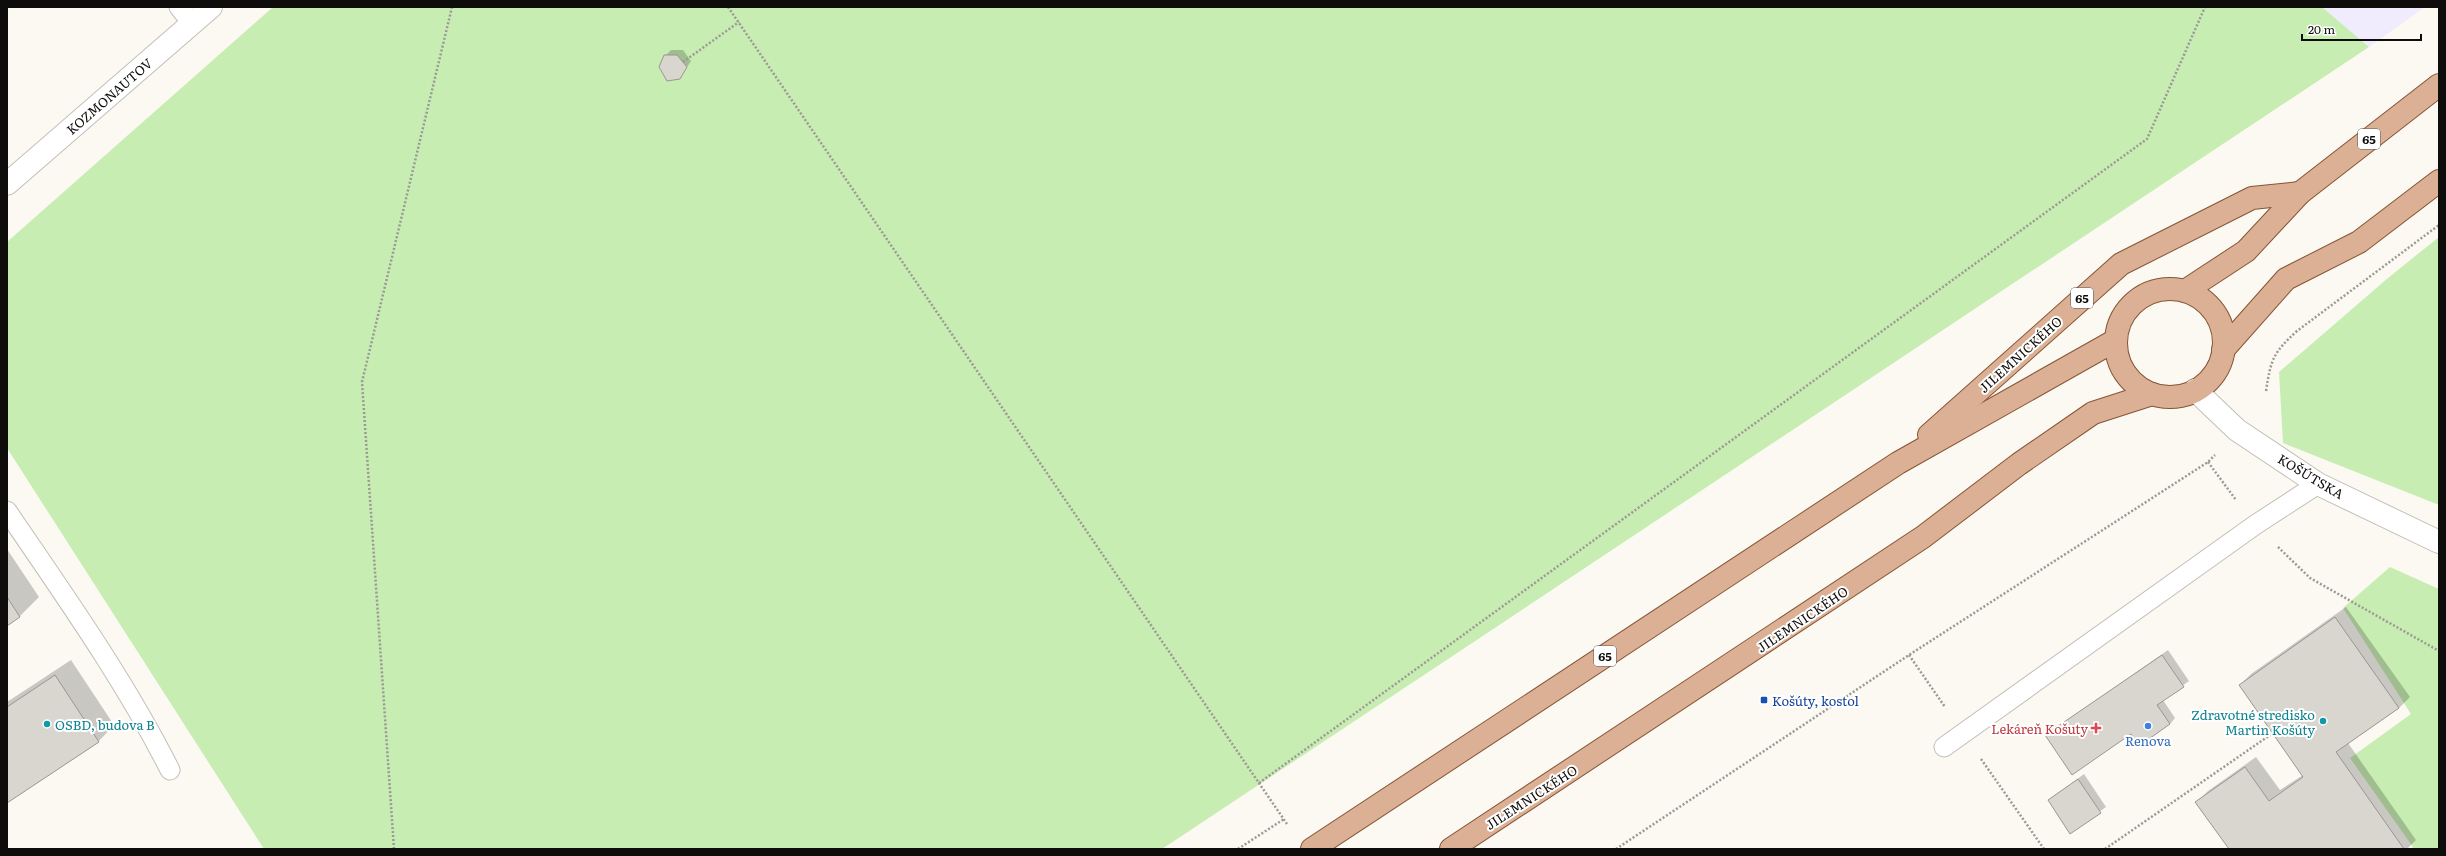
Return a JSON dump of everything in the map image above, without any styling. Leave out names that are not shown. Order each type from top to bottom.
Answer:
[{"type":"main road","name":"65","points":[[2185,291],[2246,251],[2300,193],[2439,85]]},
{"type":"main road","name":"JILEMNICKÉHO","points":[[2223,350],[2286,279],[2359,242],[2439,181]]},
{"type":"main road","name":"JILEMNICKÉHO","points":[[1898,463],[2121,264],[2252,198],[2300,193]]},
{"type":"main road","name":"JILEMNICKÉHO","points":[[1451,849],[1923,537],[2019,464],[2093,413],[2152,394],[2182,395],[2195,390],[2214,374],[2223,350],[2223,335],[2219,320],[2210,307],[2199,297],[2185,291],[2174,289],[2153,291],[2134,302],[2121,319],[2116,340],[2116,351],[2124,371],[2138,386],[2152,394]]},
{"type":"main road","name":"JILEMNICKÉHO","points":[[1312,849],[1898,463],[2116,340]]},
{"type":"street","name":"KOZMONAUTOV","points":[[7,184],[211,7]]},
{"type":"street","name":"KOŠÚTSKA","points":[[2195,390],[2237,430],[2318,484],[2439,542]]},
{"type":"lane","points":[[179,7],[193,24]]},
{"type":"lane","points":[[1944,747],[2255,525],[2318,484]]},
{"type":"lane","points":[[7,511],[102,651],[147,725],[170,770]]},
{"type":"path","points":[[394,849],[362,382],[452,7]]},
{"type":"path","points":[[728,7],[1287,824]]},
{"type":"path","points":[[1259,783],[2147,139],[2205,7]]},
{"type":"path","points":[[683,62],[739,22]]},
{"type":"path","points":[[2266,390],[2271,361],[2280,346],[2297,331],[2439,225]]},
{"type":"path","points":[[1616,849],[1909,655],[2208,462],[2216,453]]},
{"type":"path","points":[[2310,578],[2439,650]]},
{"type":"path","points":[[2105,849],[2272,733]]},
{"type":"path","points":[[1238,849],[1284,819]]},
{"type":"shaded area","points":[[2322,7],[2425,7],[2369,47]]},
{"type":"green space","points":[[273,7],[2322,7],[2369,47],[1162,849],[264,849],[7,448],[7,242]]},
{"type":"green space","points":[[2439,237],[2439,505],[2283,443],[2279,372],[2388,278]]},
{"type":"green space","points":[[2390,567],[2439,589],[2439,849],[2411,849],[2413,847],[2350,758],[2411,714],[2343,608]]},
{"type":"building","points":[[664,55],[677,55],[687,67],[680,79],[667,81],[659,67]]},
{"type":"building","points":[[7,597],[20,617],[7,626]]},
{"type":"building","name":"Zdravotné stredisko Martin Košúty","points":[[2335,617],[2399,708],[2336,752],[2404,849],[2229,849],[2195,802],[2245,767],[2269,801],[2303,777],[2239,685]]},
{"type":"building","points":[[2162,655],[2184,687],[2157,705],[2170,724],[2139,746],[2131,734],[2072,775],[2045,735]]},
{"type":"building","name":"OSBD, budova B","points":[[55,675],[99,742],[7,803],[7,707]]},
{"type":"building","points":[[2078,779],[2101,813],[2070,834],[2048,800]]},
{"type":"place","name":"Košúty, kostol","points":[[1764,700]]},
{"type":"place","name":"Zdravotné stredisko Martin Košúty","points":[[2323,721]]},
{"type":"place","name":"OSBD, budova B","points":[[47,724]]},
{"type":"place","name":"Renova","points":[[2148,726]]},
{"type":"place","name":"Lekáreň Košuty","points":[[2096,728]]}]
